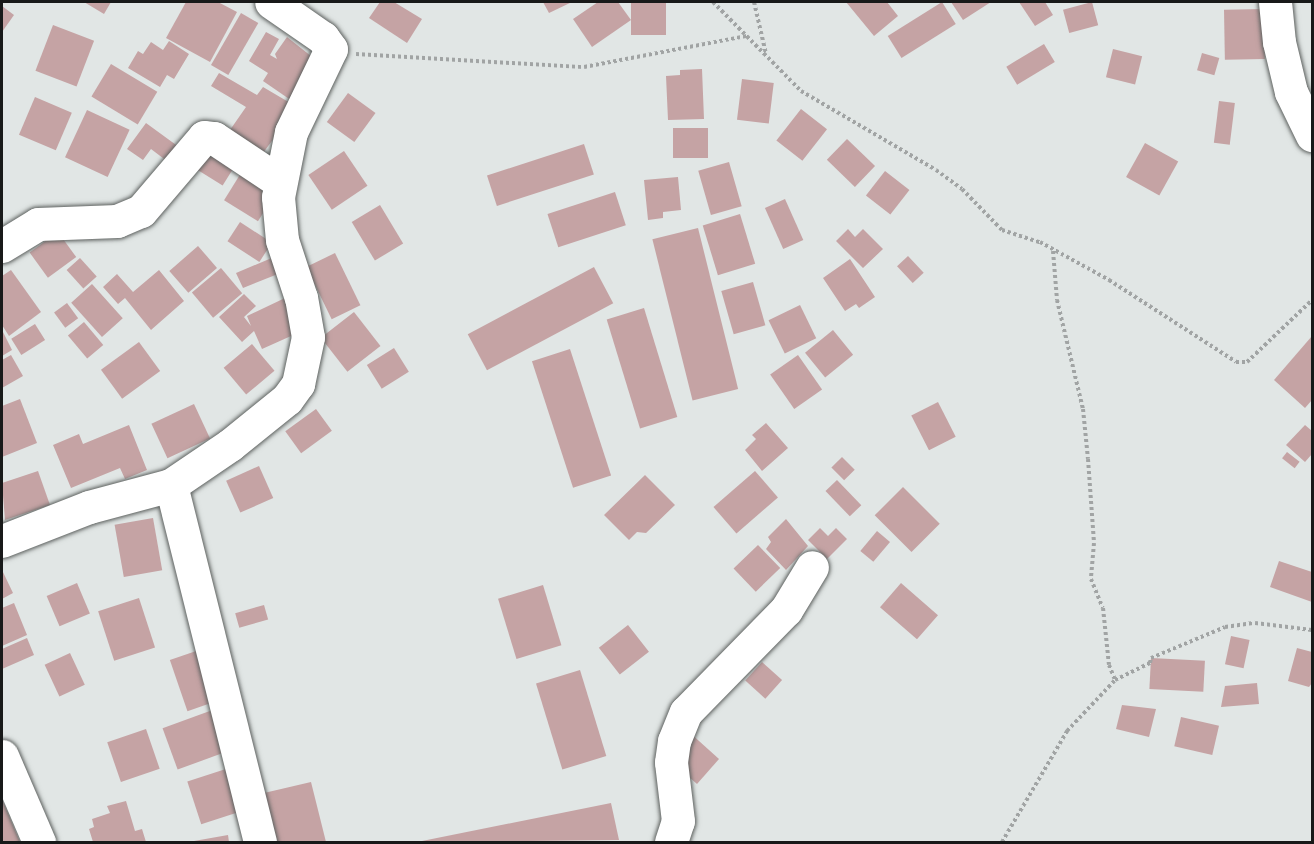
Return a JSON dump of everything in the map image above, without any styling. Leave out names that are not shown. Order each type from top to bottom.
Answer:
[{"type":"street","points":[[2,541],[88,507],[171,485],[198,470],[287,399],[300,379],[308,337],[279,221],[280,182],[291,132],[331,52],[323,38],[271,2]]},
{"type":"street","points":[[1275,2],[1279,42],[1291,92],[1312,135]]},
{"type":"street","points":[[2,246],[38,224],[117,221],[141,211],[204,137],[214,138],[280,182]]},
{"type":"street","points":[[171,485],[260,843]]},
{"type":"street","points":[[671,843],[678,821],[671,762],[674,741],[686,712],[786,610],[812,567]]},
{"type":"street","points":[[2,756],[39,843]]},
{"type":"path","points":[[713,2],[801,91],[962,189],[1002,230],[1053,250],[1109,280],[1239,363],[1249,360],[1312,300]]},
{"type":"path","points":[[754,2],[766,55]]},
{"type":"path","points":[[331,52],[584,67],[747,36]]},
{"type":"path","points":[[1053,250],[1057,300],[1086,439],[1093,513],[1091,579],[1103,608],[1109,665],[1115,680]]},
{"type":"path","points":[[1002,843],[1067,731],[1115,680],[1150,663],[1151,658],[1225,627],[1255,623],[1312,630]]},
{"type":"building","points":[[84,2],[111,2],[104,14]]},
{"type":"building","points":[[186,2],[218,2],[237,12],[210,62],[166,38]]},
{"type":"building","points":[[380,2],[394,2],[422,19],[407,43],[369,18]]},
{"type":"building","points":[[543,2],[572,2],[549,13]]},
{"type":"building","points":[[598,2],[618,2],[631,20],[592,47],[573,19]]},
{"type":"building","points":[[631,2],[666,2],[666,35],[631,35]]},
{"type":"building","points":[[846,2],[887,2],[898,16],[874,36]]},
{"type":"building","points":[[942,2],[956,24],[902,58],[888,36]]},
{"type":"building","points":[[951,2],[991,2],[963,20]]},
{"type":"building","points":[[1019,2],[1045,2],[1053,15],[1035,26]]},
{"type":"building","points":[[1092,2],[1098,25],[1069,33],[1063,10]]},
{"type":"building","points":[[2,6],[14,15],[2,32]]},
{"type":"building","points":[[1264,9],[1265,59],[1225,60],[1224,10]]},
{"type":"building","points":[[241,13],[258,23],[228,75],[211,65]]},
{"type":"building","points":[[53,25],[94,41],[77,87],[35,71]]},
{"type":"building","points":[[266,32],[279,39],[270,55],[277,59],[275,54],[287,37],[321,64],[295,103],[263,81],[268,73],[249,61]]},
{"type":"building","points":[[169,41],[189,54],[174,79],[167,75],[160,87],[128,68],[138,51],[143,54],[151,42],[163,50]]},
{"type":"building","points":[[1044,44],[1055,62],[1017,85],[1006,67]]},
{"type":"building","points":[[1113,49],[1142,56],[1135,84],[1106,77]]},
{"type":"building","points":[[1202,53],[1219,58],[1214,75],[1197,70]]},
{"type":"building","points":[[111,64],[157,92],[138,124],[91,97]]},
{"type":"building","points":[[702,69],[704,119],[668,120],[666,76],[680,75],[680,70]]},
{"type":"building","points":[[219,73],[257,95],[263,87],[297,107],[263,153],[230,130],[246,107],[211,86]]},
{"type":"building","points":[[742,79],[774,83],[769,124],[737,120]]},
{"type":"building","points":[[348,93],[376,113],[354,142],[327,122]]},
{"type":"building","points":[[35,97],[72,113],[56,150],[19,135]]},
{"type":"building","points":[[1219,101],[1235,103],[1230,145],[1214,143]]},
{"type":"building","points":[[801,109],[827,129],[802,161],[776,141]]},
{"type":"building","points":[[87,110],[130,130],[108,177],[65,157]]},
{"type":"building","points":[[146,123],[183,150],[172,165],[151,149],[143,160],[127,149]]},
{"type":"building","points":[[673,128],[708,128],[708,158],[673,158]]},
{"type":"building","points":[[847,139],[875,166],[855,187],[827,160]]},
{"type":"building","points":[[208,141],[239,160],[223,186],[192,166]]},
{"type":"building","points":[[1145,143],[1178,161],[1159,196],[1126,177]]},
{"type":"building","points":[[584,144],[594,174],[497,206],[487,176]]},
{"type":"building","points":[[344,151],[367,186],[332,210],[308,175]]},
{"type":"building","points":[[729,162],[742,206],[711,215],[698,171]]},
{"type":"building","points":[[885,171],[909,190],[890,215],[866,195]]},
{"type":"building","points":[[241,173],[275,194],[258,221],[224,200]]},
{"type":"building","points":[[678,177],[681,210],[663,212],[663,218],[648,220],[644,180]]},
{"type":"building","points":[[615,192],[626,225],[558,247],[547,214]]},
{"type":"building","points":[[785,199],[803,240],[783,249],[765,208]]},
{"type":"building","points":[[380,205],[403,244],[375,261],[352,222]]},
{"type":"building","points":[[740,214],[755,264],[718,275],[703,225]]},
{"type":"building","points":[[240,222],[272,243],[259,262],[227,241]]},
{"type":"building","points":[[698,228],[738,389],[693,400],[652,239]]},
{"type":"building","points":[[848,229],[855,237],[863,229],[883,249],[863,268],[836,241]]},
{"type":"building","points":[[58,232],[76,257],[48,278],[30,253]]},
{"type":"building","points":[[198,246],[217,268],[188,293],[169,271]]},
{"type":"building","points":[[335,253],[360,305],[332,319],[306,267]]},
{"type":"building","points":[[908,256],[924,273],[913,283],[897,266]]},
{"type":"building","points":[[274,257],[288,270],[243,288],[236,273]]},
{"type":"building","points":[[80,258],[97,277],[83,289],[67,270]]},
{"type":"building","points":[[850,259],[875,297],[859,308],[856,304],[845,311],[823,278]]},
{"type":"building","points":[[594,267],[613,303],[487,370],[468,334]]},
{"type":"building","points":[[221,268],[242,293],[213,318],[192,292]]},
{"type":"building","points":[[11,270],[41,312],[9,336],[2,325],[2,276]]},
{"type":"building","points":[[159,270],[184,301],[151,330],[125,298],[118,304],[103,287],[117,274],[133,292]]},
{"type":"building","points":[[753,282],[765,325],[734,334],[721,291]]},
{"type":"building","points":[[92,284],[123,318],[102,337],[71,303]]},
{"type":"building","points":[[244,294],[256,306],[244,317],[251,326],[247,316],[285,298],[300,332],[262,349],[254,331],[242,342],[219,317]]},
{"type":"building","points":[[67,303],[78,318],[65,328],[54,312]]},
{"type":"building","points":[[800,305],[816,338],[785,354],[769,320]]},
{"type":"building","points":[[644,308],[677,417],[640,428],[607,319]]},
{"type":"building","points":[[354,312],[380,346],[347,372],[321,338]]},
{"type":"building","points":[[84,322],[103,345],[87,358],[68,335]]},
{"type":"building","points":[[35,324],[45,340],[21,355],[11,339]]},
{"type":"building","points":[[2,330],[12,350],[2,356]]},
{"type":"building","points":[[833,330],[853,355],[825,378],[805,353]]},
{"type":"building","points":[[1312,336],[1312,400],[1305,408],[1274,380]]},
{"type":"building","points":[[139,342],[160,371],[122,399],[101,370]]},
{"type":"building","points":[[252,344],[274,371],[246,395],[224,368]]},
{"type":"building","points":[[394,348],[409,372],[382,389],[367,365]]},
{"type":"building","points":[[570,349],[611,475],[573,488],[532,361]]},
{"type":"building","points":[[11,355],[23,376],[2,388],[2,360]]},
{"type":"building","points":[[798,355],[822,389],[794,409],[770,375]]},
{"type":"building","points":[[20,399],[37,443],[2,457],[2,406]]},
{"type":"building","points":[[938,402],[956,437],[929,450],[911,416]]},
{"type":"building","points":[[194,404],[210,438],[167,458],[151,424]]},
{"type":"building","points":[[316,409],[332,431],[301,453],[285,431]]},
{"type":"building","points":[[766,423],[788,448],[762,471],[745,450],[756,439],[752,435]]},
{"type":"building","points":[[129,425],[147,470],[125,479],[120,468],[71,488],[53,445],[79,434],[83,444]]},
{"type":"building","points":[[1305,425],[1312,431],[1312,454],[1305,462],[1286,445]]},
{"type":"building","points":[[1287,452],[1300,462],[1295,468],[1282,458]]},
{"type":"building","points":[[842,457],[855,470],[844,480],[831,468]]},
{"type":"building","points":[[259,466],[273,498],[240,513],[226,481]]},
{"type":"building","points":[[38,471],[50,505],[5,520],[2,483]]},
{"type":"building","points":[[755,471],[778,497],[736,533],[713,507]]},
{"type":"building","points":[[645,475],[675,505],[646,533],[637,532],[629,540],[604,515]]},
{"type":"building","points":[[837,480],[861,505],[850,516],[825,491]]},
{"type":"building","points":[[903,487],[940,524],[911,552],[875,515]]},
{"type":"building","points":[[153,518],[162,570],[124,577],[115,525]]},
{"type":"building","points":[[786,519],[808,546],[786,570],[766,549],[771,542],[768,537]]},
{"type":"building","points":[[820,528],[828,536],[836,528],[847,539],[827,559],[808,540]]},
{"type":"building","points":[[877,531],[890,542],[873,562],[860,551]]},
{"type":"building","points":[[758,545],[780,568],[756,592],[734,569]]},
{"type":"building","points":[[1279,561],[1312,572],[1312,602],[1270,587]]},
{"type":"building","points":[[2,570],[13,593],[2,599]]},
{"type":"building","points":[[77,583],[90,613],[60,626],[47,596]]},
{"type":"building","points":[[901,583],[938,615],[917,639],[880,607]]},
{"type":"building","points":[[543,585],[561,645],[516,659],[498,599]]},
{"type":"building","points":[[139,598],[155,647],[114,661],[98,611]]},
{"type":"building","points":[[14,603],[27,635],[2,646],[2,608]]},
{"type":"building","points":[[264,605],[268,619],[239,628],[235,613]]},
{"type":"building","points":[[628,625],[649,652],[620,675],[599,648]]},
{"type":"building","points":[[1231,636],[1250,640],[1244,668],[1225,664]]},
{"type":"building","points":[[27,638],[34,655],[2,669],[2,649]]},
{"type":"building","points":[[1297,648],[1312,652],[1312,683],[1309,687],[1288,681]]},
{"type":"building","points":[[202,649],[220,700],[187,711],[170,660]]},
{"type":"building","points":[[70,653],[85,685],[59,697],[45,665]]},
{"type":"building","points":[[1151,658],[1205,661],[1203,692],[1149,689]]},
{"type":"building","points":[[762,662],[782,680],[765,699],[745,681]]},
{"type":"building","points":[[580,670],[606,756],[562,770],[536,683]]},
{"type":"building","points":[[1257,683],[1259,704],[1221,707],[1225,686]]},
{"type":"building","points":[[1122,705],[1156,709],[1149,737],[1116,729]]},
{"type":"building","points":[[218,708],[233,749],[178,770],[163,728]]},
{"type":"building","points":[[1181,717],[1219,726],[1212,755],[1174,746]]},
{"type":"building","points":[[146,729],[160,769],[121,782],[107,742]]},
{"type":"building","points":[[689,732],[719,759],[697,784],[681,770]]},
{"type":"building","points":[[232,767],[246,810],[201,824],[187,782]]},
{"type":"building","points":[[311,782],[326,842],[276,842],[264,793]]},
{"type":"building","points":[[2,799],[20,842],[2,842]]},
{"type":"building","points":[[126,801],[135,831],[142,829],[146,842],[93,842],[89,829],[94,827],[92,819],[110,813],[107,806]]},
{"type":"building","points":[[611,803],[619,840],[422,842],[422,841]]},
{"type":"building","points":[[228,835],[229,842],[194,842],[194,841]]}]
